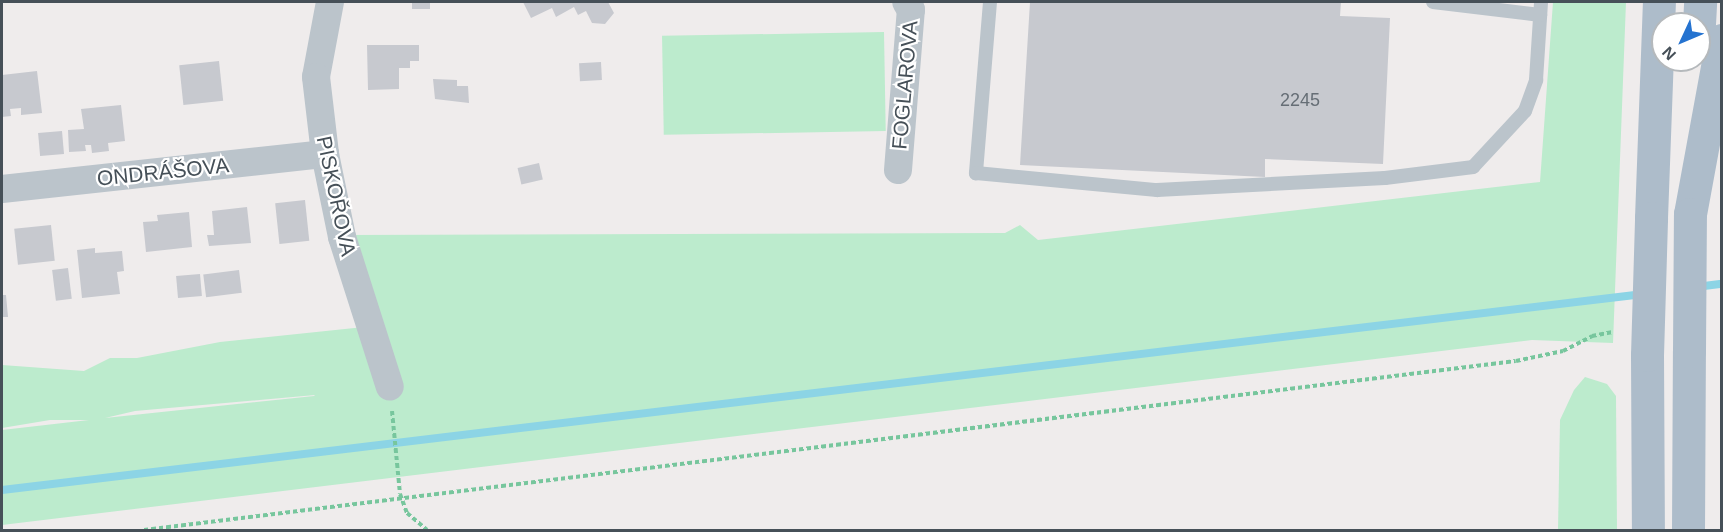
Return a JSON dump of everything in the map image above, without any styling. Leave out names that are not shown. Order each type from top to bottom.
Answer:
[{"type":"main road","points":[[1648,531],[1647,355],[1659,2]]},
{"type":"main road","points":[[1690,214],[1718,86],[1722,40]]},
{"type":"main road","points":[[1688,531],[1690,214],[1696,72]]},
{"type":"street","name":"PISKOŘOVA","points":[[330,2],[316,77],[325,154],[342,237],[390,387]]},
{"type":"street","name":"FOGLAROVA","points":[[898,170],[911,10],[906,2]]},
{"type":"street","name":"ONDRÁŠOVA","points":[[2,189],[325,154]]},
{"type":"lane","points":[[990,2],[976,173],[1157,190],[1384,178],[1473,167],[1525,111],[1536,80],[1540,8],[1433,2]]},
{"type":"path","points":[[144,531],[401,496],[1516,361],[1563,351],[1592,336],[1613,332]]},
{"type":"path","points":[[390,387],[401,496],[407,513],[427,531]]},
{"type":"green space","points":[[1553,2],[1626,2],[1613,343],[1532,340],[2,525],[2,430],[89,420],[50,420],[2,428],[2,365],[84,371],[110,358],[137,358],[220,342],[364,327],[345,235],[1005,233],[1020,225],[1038,240],[1540,182]],"holes":[[[314,396],[105,418],[135,411]]]},
{"type":"green space","points":[[884,32],[886,131],[664,135],[662,36]]},
{"type":"green space","points":[[1585,377],[1607,384],[1616,396],[1617,530],[1558,530],[1560,420],[1574,390]]},
{"type":"building","points":[[412,2],[430,2],[430,9],[412,9]]},
{"type":"building","points":[[523,2],[608,2],[614,13],[605,24],[592,23],[586,11],[578,15],[574,7],[556,17],[552,8],[531,18]]},
{"type":"building","points":[[1030,2],[1341,2],[1340,16],[1390,18],[1383,164],[1265,159],[1265,177],[1020,165]]},
{"type":"building","points":[[367,45],[419,45],[419,61],[410,61],[410,68],[399,68],[399,89],[368,90]]},
{"type":"building","points":[[219,61],[223,101],[183,105],[179,65]]},
{"type":"building","points":[[601,62],[602,80],[580,81],[579,63]]},
{"type":"building","points":[[37,71],[42,113],[21,115],[21,108],[10,109],[11,116],[2,117],[2,75]]},
{"type":"building","points":[[433,79],[457,80],[457,86],[468,86],[469,103],[435,99]]},
{"type":"building","points":[[121,105],[125,141],[108,143],[109,151],[92,153],[91,145],[85,145],[86,151],[69,152],[68,130],[84,129],[81,109]]},
{"type":"building","points":[[62,131],[64,154],[40,156],[38,133]]},
{"type":"building","points":[[539,163],[543,180],[521,185],[518,168]]},
{"type":"building","points":[[305,200],[309,241],[279,244],[275,203]]},
{"type":"building","points":[[247,207],[251,243],[209,246],[207,235],[214,235],[212,211]]},
{"type":"building","points":[[189,212],[192,247],[146,252],[143,222],[158,221],[157,215]]},
{"type":"building","points":[[51,225],[55,261],[18,265],[14,229]]},
{"type":"building","points":[[95,248],[95,253],[122,251],[124,271],[117,272],[120,294],[82,298],[77,250]]},
{"type":"building","points":[[68,268],[72,299],[56,301],[52,270]]},
{"type":"building","points":[[239,270],[242,293],[206,297],[203,274]]},
{"type":"building","points":[[200,274],[202,296],[178,298],[176,276]]},
{"type":"building","points":[[2,295],[6,295],[8,317],[2,317]]},
{"type":"waterway","points":[[1696,287],[1722,284]]},
{"type":"waterway","points":[[2,490],[1643,294]]}]
